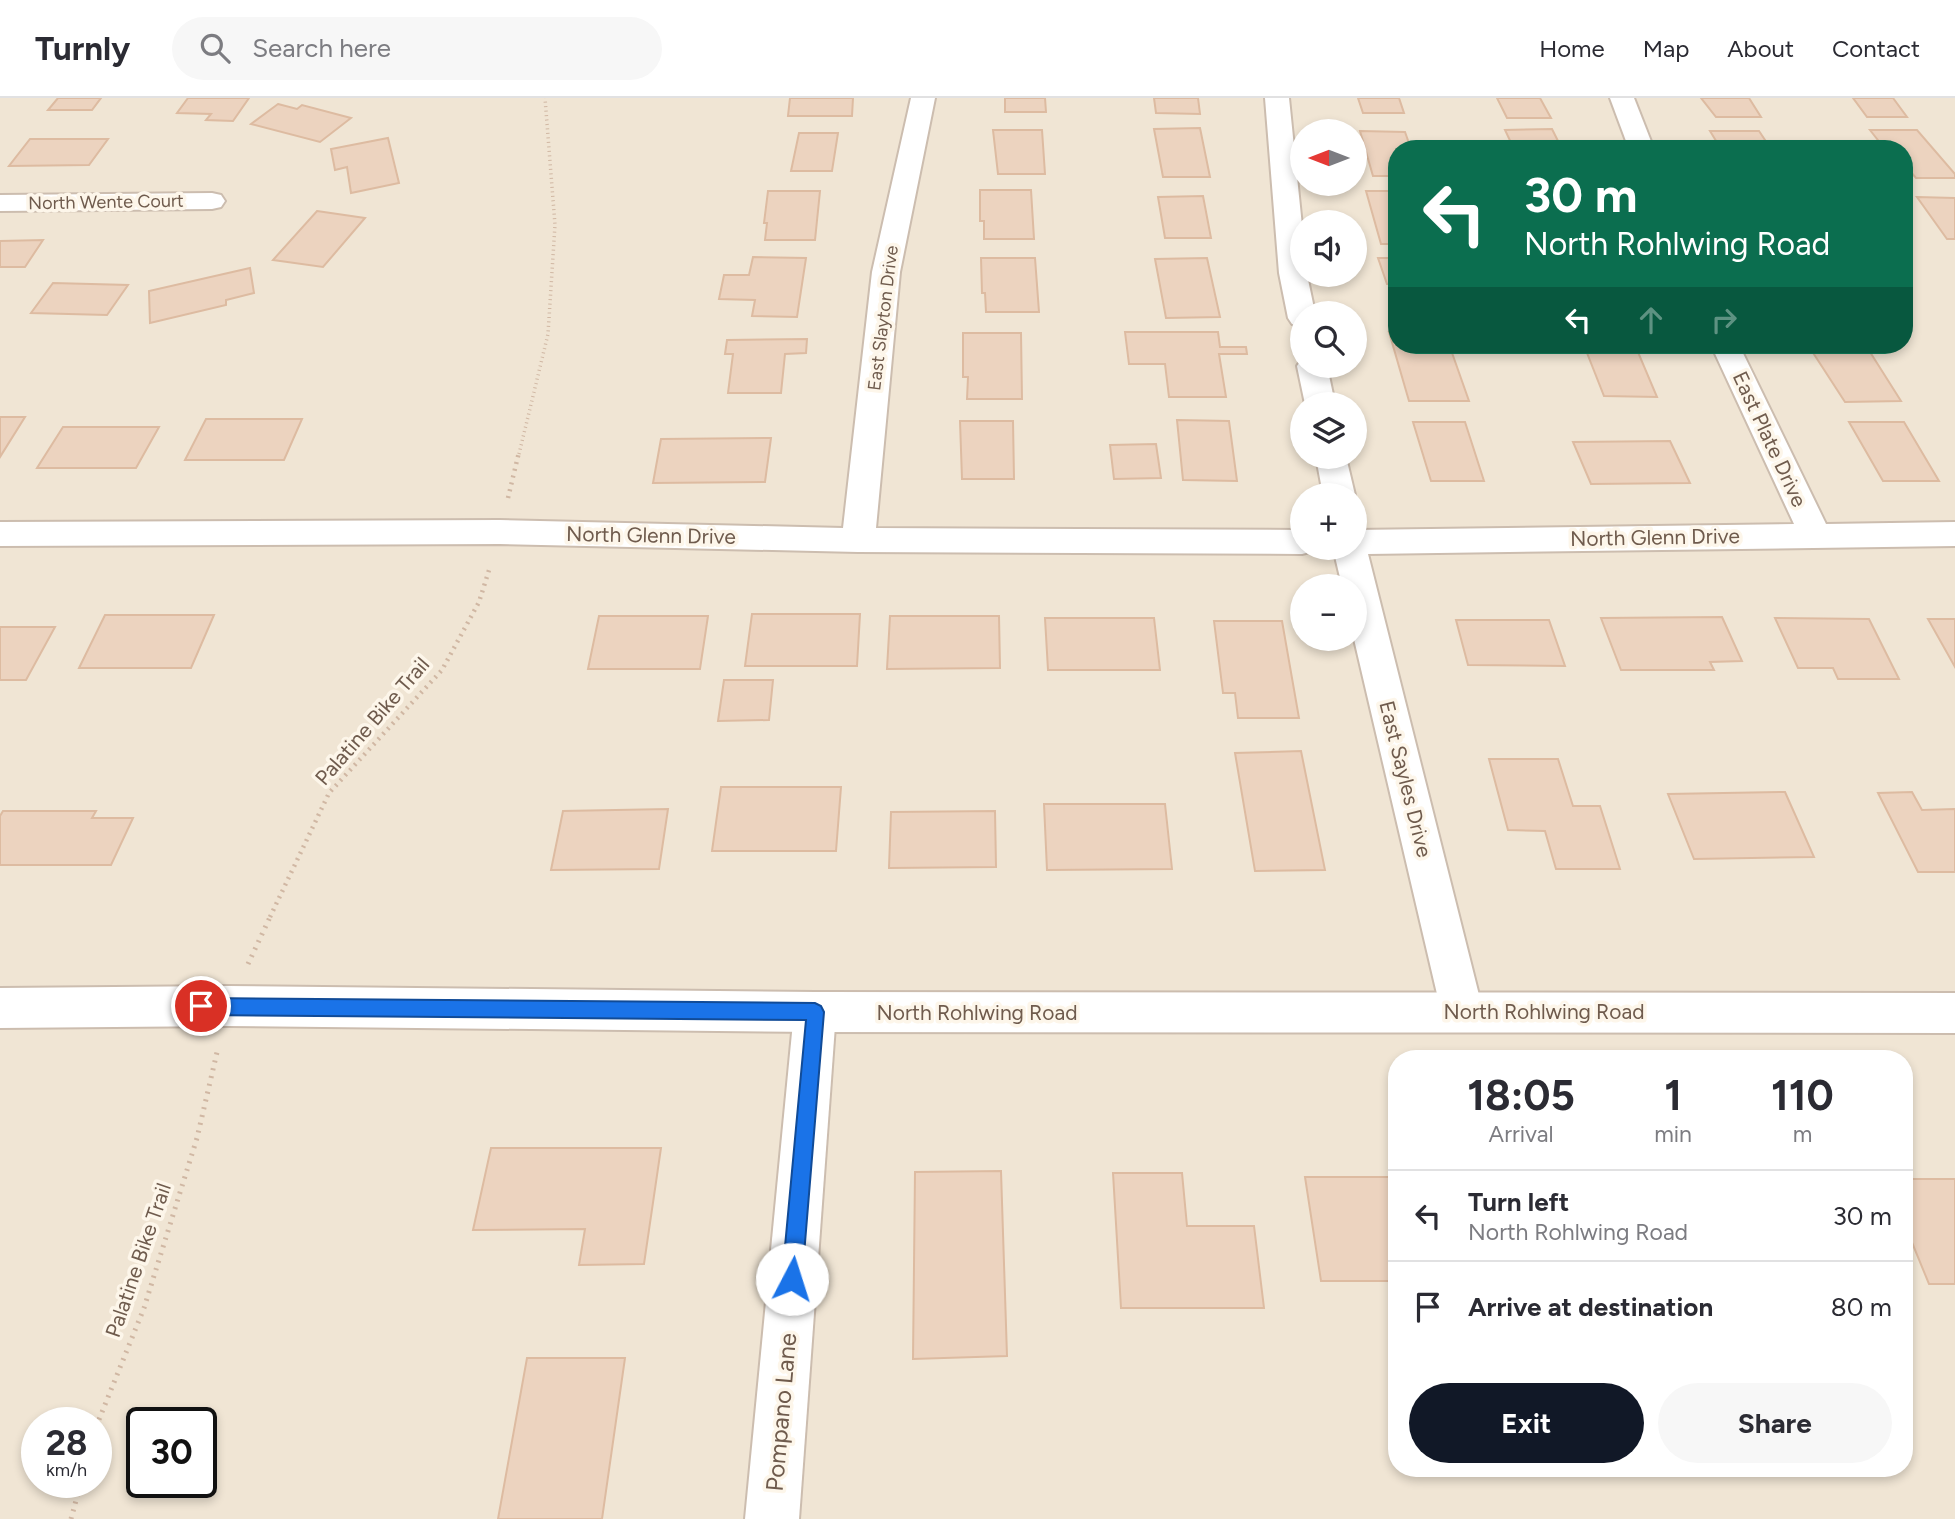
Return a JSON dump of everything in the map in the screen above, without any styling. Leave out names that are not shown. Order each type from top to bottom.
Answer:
[{"type":"street","name":"East Slayton Drive","points":[[858,540],[886,272],[923,98]]},
{"type":"street","points":[[1277,98],[1293,273],[1299,301]]},
{"type":"street","points":[[1622,98],[1638,140]]},
{"type":"street","name":"North Wente Court","points":[[0,203],[212,201]]},
{"type":"street","name":"East Plate Drive","points":[[1729,354],[1815,534]]},
{"type":"street","name":"North Glenn Drive","points":[[0,534],[500,532],[858,540],[1290,542]]},
{"type":"street","name":"North Glenn Drive","points":[[1367,542],[1955,534]]},
{"type":"street","name":"East Sayles Drive","points":[[1353,560],[1462,1011]]},
{"type":"street","name":"North Rohlwing Road","points":[[0,1008],[228,1006],[815,1012],[1955,1013]]},
{"type":"street","name":"Pompano Lane","points":[[772,1519],[815,1012]]},
{"type":"path","name":"Palatine Bike Trail","points":[[104,1407],[144,1308],[197,1138],[228,1006],[329,793],[442,670],[479,602],[500,532],[548,334],[555,225],[545,98]]},
{"type":"path","points":[[71,1519],[77,1498]]},
{"type":"shaded area","points":[[0,98],[1955,98],[1955,1519],[0,1519]]},
{"type":"building","points":[[58,98],[101,98],[92,110],[48,110]]},
{"type":"building","points":[[188,98],[249,98],[233,121],[206,120],[211,114],[177,113]]},
{"type":"building","points":[[790,98],[853,98],[852,116],[788,116]]},
{"type":"building","points":[[1005,98],[1045,98],[1046,112],[1005,112]]},
{"type":"building","points":[[1154,98],[1198,98],[1200,114],[1156,113]]},
{"type":"building","points":[[1358,98],[1399,98],[1404,113],[1363,113]]},
{"type":"building","points":[[1497,98],[1540,98],[1551,118],[1507,118]]},
{"type":"building","points":[[1701,98],[1749,98],[1761,117],[1716,117]]},
{"type":"building","points":[[1853,98],[1893,98],[1907,117],[1867,117]]},
{"type":"building","points":[[278,104],[297,109],[302,105],[351,118],[320,142],[251,124]]},
{"type":"building","points":[[1200,128],[1210,177],[1163,177],[1154,129]]},
{"type":"building","points":[[1552,129],[1558,140],[1510,140],[1505,130]]},
{"type":"building","points":[[993,130],[1042,130],[1045,174],[998,174]]},
{"type":"building","points":[[1870,130],[1917,130],[1955,174],[1955,178],[1916,178],[1913,174],[1913,140],[1878,140]]},
{"type":"building","points":[[1367,131],[1405,132],[1408,140],[1388,140],[1388,176],[1373,176],[1367,155]]},
{"type":"building","points":[[1710,131],[1759,131],[1765,140],[1716,140]]},
{"type":"building","points":[[799,133],[838,133],[832,171],[791,171]]},
{"type":"building","points":[[388,138],[399,183],[351,193],[347,167],[335,170],[331,149]]},
{"type":"building","points":[[30,139],[108,139],[89,165],[9,166]]},
{"type":"building","points":[[980,190],[1031,190],[1034,239],[984,239],[984,221],[980,221]]},
{"type":"building","points":[[768,191],[820,191],[815,240],[765,240]]},
{"type":"building","points":[[1367,191],[1388,191],[1388,244],[1381,244]]},
{"type":"building","points":[[1203,196],[1211,238],[1165,238],[1158,197]]},
{"type":"building","points":[[1917,197],[1955,198],[1955,239],[1947,239]]},
{"type":"building","points":[[317,211],[365,218],[323,267],[273,260]]},
{"type":"building","points":[[43,240],[25,267],[0,267],[0,241]]},
{"type":"building","points":[[753,257],[806,258],[797,317],[752,316],[755,300],[719,299],[724,275],[749,275]]},
{"type":"building","points":[[981,258],[1035,258],[1039,312],[986,312],[985,293],[982,293]]},
{"type":"building","points":[[1207,258],[1220,317],[1166,318],[1155,259]]},
{"type":"building","points":[[1378,258],[1388,258],[1387,284]]},
{"type":"building","points":[[250,268],[254,293],[226,300],[226,305],[150,323],[149,291]]},
{"type":"building","points":[[53,283],[128,285],[107,315],[31,313]]},
{"type":"building","points":[[1125,332],[1218,332],[1220,347],[1246,347],[1247,354],[1219,354],[1226,397],[1169,397],[1165,364],[1129,364]]},
{"type":"building","points":[[963,333],[1021,333],[1022,399],[967,399],[968,377],[963,377]]},
{"type":"building","points":[[807,339],[806,353],[785,354],[781,393],[728,393],[733,354],[725,354],[727,340]]},
{"type":"building","points":[[1395,354],[1452,354],[1469,401],[1409,401]]},
{"type":"building","points":[[1587,354],[1639,354],[1657,397],[1604,396]]},
{"type":"building","points":[[1814,354],[1871,354],[1901,401],[1845,402]]},
{"type":"building","points":[[0,417],[25,417],[0,457]]},
{"type":"building","points":[[206,419],[302,419],[284,460],[185,460]]},
{"type":"building","points":[[1177,420],[1229,421],[1237,481],[1183,480]]},
{"type":"building","points":[[960,421],[1013,421],[1014,479],[962,479]]},
{"type":"building","points":[[1413,422],[1465,422],[1484,481],[1431,481]]},
{"type":"building","points":[[1849,422],[1904,422],[1939,481],[1883,481]]},
{"type":"building","points":[[63,427],[159,427],[136,468],[37,468]]},
{"type":"building","points":[[771,438],[765,482],[653,483],[661,439]]},
{"type":"building","points":[[1670,441],[1690,483],[1591,484],[1573,442]]},
{"type":"building","points":[[1156,444],[1161,478],[1114,479],[1110,445]]},
{"type":"building","points":[[752,614],[860,614],[857,666],[745,666]]},
{"type":"building","points":[[105,615],[214,615],[191,668],[79,668]]},
{"type":"building","points":[[599,616],[708,616],[700,669],[588,669]]},
{"type":"building","points":[[890,616],[999,616],[1000,668],[887,669]]},
{"type":"building","points":[[1722,617],[1742,661],[1710,662],[1714,670],[1621,670],[1601,618]]},
{"type":"building","points":[[1045,618],[1154,618],[1160,670],[1048,670]]},
{"type":"building","points":[[1775,618],[1869,619],[1899,679],[1838,679],[1833,668],[1798,668]]},
{"type":"building","points":[[1928,619],[1955,619],[1955,667]]},
{"type":"building","points":[[1456,620],[1549,620],[1565,666],[1468,665]]},
{"type":"building","points":[[1214,621],[1282,621],[1299,718],[1238,718],[1235,693],[1223,693]]},
{"type":"building","points":[[0,627],[55,627],[26,680],[0,680]]},
{"type":"building","points":[[724,680],[773,680],[769,720],[718,721]]},
{"type":"building","points":[[1301,751],[1325,870],[1255,871],[1235,753]]},
{"type":"building","points":[[1489,759],[1558,759],[1573,806],[1600,806],[1620,869],[1556,869],[1545,831],[1508,830]]},
{"type":"building","points":[[721,787],[841,787],[836,851],[712,851]]},
{"type":"building","points":[[1785,792],[1814,857],[1694,859],[1668,794]]},
{"type":"building","points":[[1912,792],[1922,810],[1955,809],[1955,872],[1918,872],[1878,793]]},
{"type":"building","points":[[1044,804],[1165,804],[1172,869],[1047,870]]},
{"type":"building","points":[[668,809],[659,869],[551,870],[563,811]]},
{"type":"building","points":[[3,811],[96,811],[92,818],[133,818],[111,865],[0,865],[0,816]]},
{"type":"building","points":[[995,811],[996,867],[889,868],[891,812]]},
{"type":"building","points":[[491,1148],[661,1148],[644,1264],[579,1265],[585,1229],[473,1230]]},
{"type":"building","points":[[1001,1171],[1007,1356],[913,1359],[915,1172]]},
{"type":"building","points":[[1113,1173],[1182,1173],[1187,1226],[1254,1226],[1264,1308],[1121,1308]]},
{"type":"building","points":[[1305,1177],[1388,1177],[1388,1281],[1321,1281]]},
{"type":"building","points":[[1913,1179],[1955,1179],[1955,1284],[1929,1284],[1913,1245]]},
{"type":"building","points":[[527,1358],[625,1358],[602,1519],[498,1519]]},
{"type":"route","points":[[201,1006],[815,1012],[792,1279]]}]
